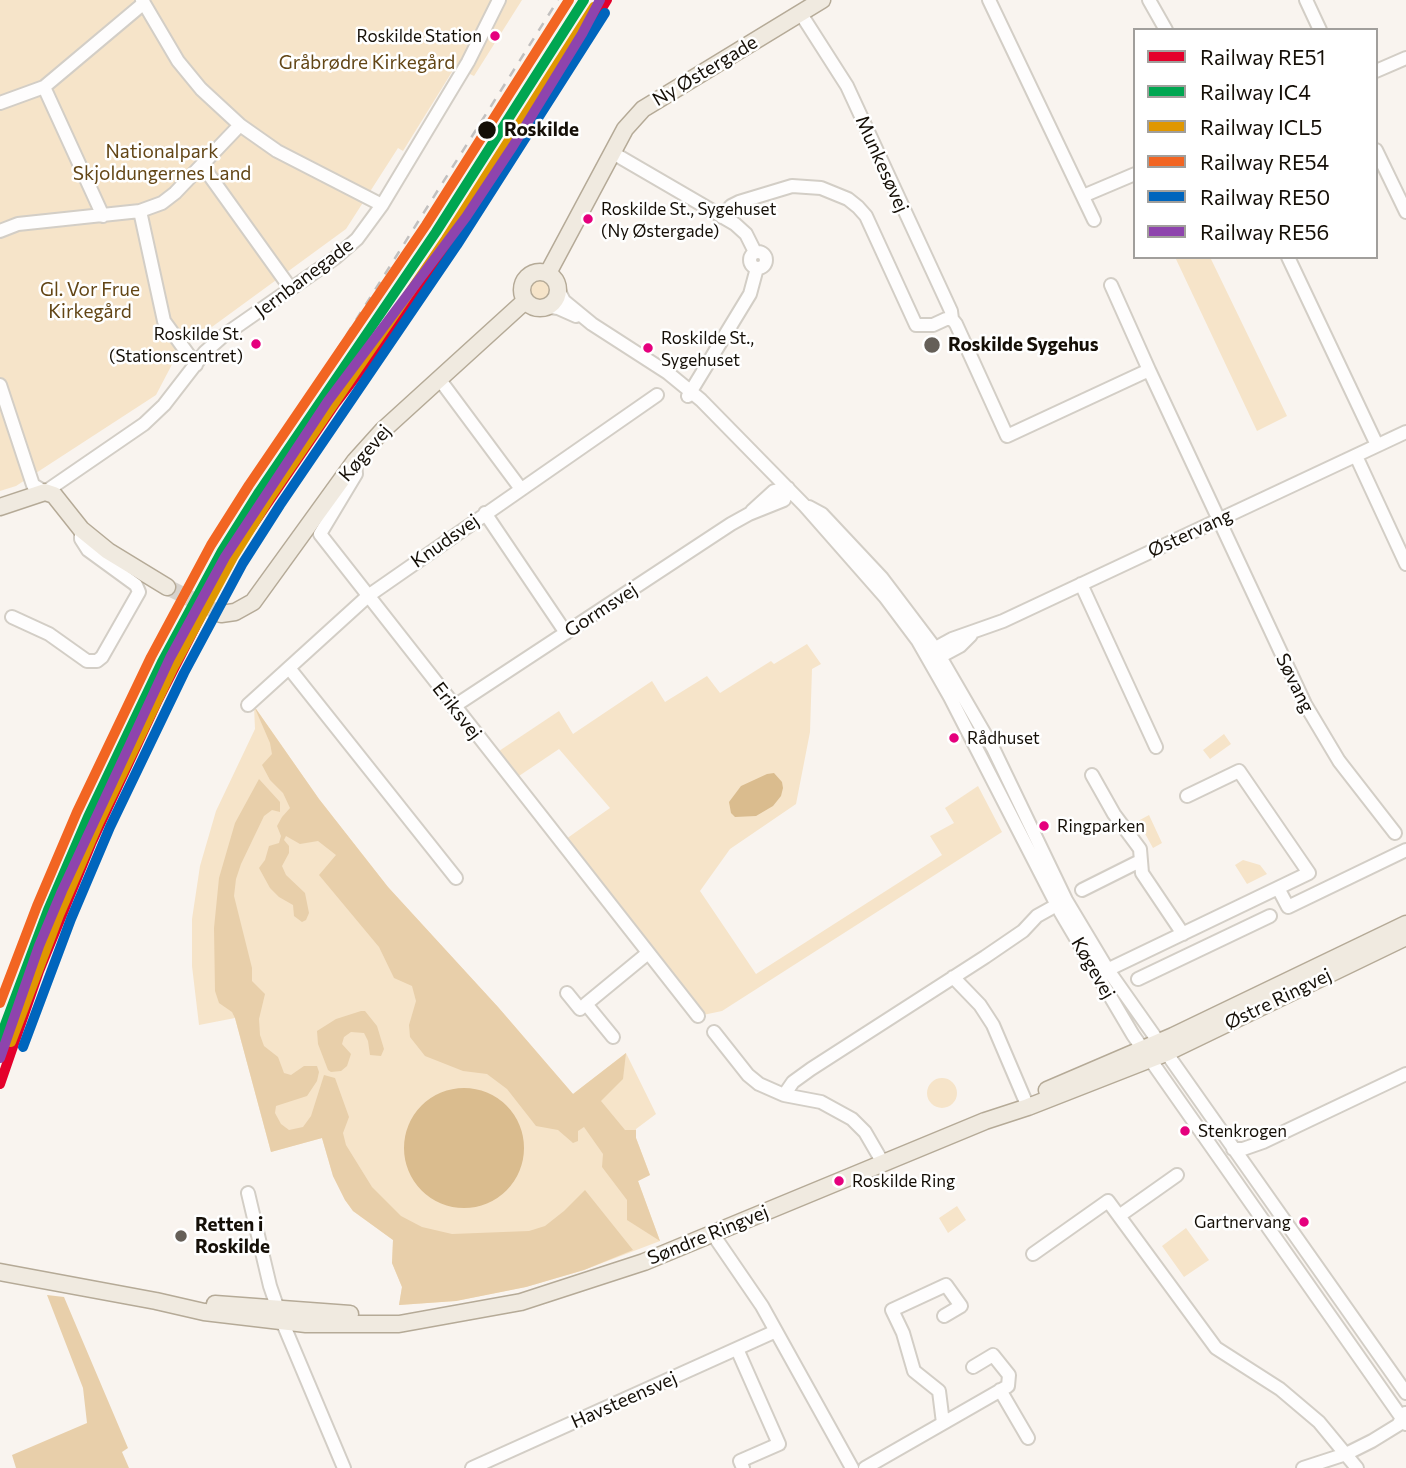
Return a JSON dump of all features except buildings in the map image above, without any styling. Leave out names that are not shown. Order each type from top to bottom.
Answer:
[{"type":"main road","name":"Ny Østergade","points":[[548,273],[625,129],[643,109],[678,85],[822,0]]},
{"type":"main road","points":[[535,273],[548,273],[557,282],[559,291],[555,302],[548,307],[536,308],[525,301],[522,291],[526,278],[535,273]]},
{"type":"main road","name":"Køgevej","points":[[221,614],[234,612],[253,602],[355,461],[382,431],[525,301]]},
{"type":"main road","points":[[45,492],[54,495],[81,528],[108,551],[167,587]]},
{"type":"main road","name":"Jernbanegade","points":[[0,507],[45,492]]},
{"type":"main road","name":"Østre Ringvej","points":[[1162,1047],[1248,1000],[1406,924]]},
{"type":"main road","name":"Østre Ringvej","points":[[1146,1054],[1406,937]]},
{"type":"main road","name":"Søndre Ringvej","points":[[0,1272],[156,1301],[279,1315],[422,1318],[488,1308],[563,1290],[644,1262],[1146,1054]]},
{"type":"street","name":"Jernbanegade","points":[[45,492],[155,415],[205,352],[223,336],[349,247],[382,205],[468,62],[499,0]]},
{"type":"street","points":[[989,0],[1094,220]]},
{"type":"street","points":[[1149,0],[1165,28]]},
{"type":"street","points":[[1306,0],[1319,28]]},
{"type":"street","points":[[0,103],[44,87],[143,2],[178,61],[201,89],[240,125],[277,151],[382,205]]},
{"type":"street","name":"Munkesøvej","points":[[801,14],[846,86],[1007,436],[1149,370]]},
{"type":"street","points":[[1378,70],[1406,58]]},
{"type":"street","points":[[44,87],[103,216]]},
{"type":"street","points":[[0,231],[18,224],[140,211],[162,202],[175,193],[240,125]]},
{"type":"street","points":[[613,153],[741,228],[755,252],[762,253],[766,259],[764,265],[757,268],[750,294],[689,395]]},
{"type":"street","points":[[1378,154],[1406,212]]},
{"type":"street","points":[[202,165],[291,289]]},
{"type":"street","points":[[1083,196],[1133,175]]},
{"type":"street","points":[[722,217],[738,202],[792,186],[821,188],[836,193],[848,199],[866,216],[916,325],[925,326],[952,319]]},
{"type":"street","points":[[140,211],[164,321],[196,365]]},
{"type":"street","points":[[1290,259],[1377,445]]},
{"type":"street","name":"Søvang","points":[[1111,285],[1218,520],[1320,733],[1395,833]]},
{"type":"street","name":"Køgevej","points":[[559,291],[564,301],[592,324],[668,373],[714,415],[805,506],[933,655],[960,716],[1146,1054],[1405,1418],[1392,1429],[1346,1454],[1303,1468]]},
{"type":"street","name":"Køgevej","points":[[548,307],[558,308],[592,324]]},
{"type":"street","points":[[440,380],[521,489]]},
{"type":"street","points":[[0,386],[5,419],[33,485],[45,492]]},
{"type":"street","name":"Knudsvej","points":[[248,705],[368,596],[657,396]]},
{"type":"street","name":"Østervang","points":[[933,655],[960,646],[974,633],[1406,432]]},
{"type":"street","points":[[1356,456],[1406,564]]},
{"type":"street","name":"Eriksvej","points":[[355,461],[356,474],[320,534],[453,707],[698,1016]]},
{"type":"street","name":"Gormsvej","points":[[453,707],[749,514],[775,491],[788,488]]},
{"type":"street","points":[[485,513],[566,633]]},
{"type":"street","points":[[12,617],[49,635],[87,661],[102,657],[139,592],[136,585],[88,550],[81,540],[81,528]]},
{"type":"street","points":[[1081,584],[1156,747]]},
{"type":"street","points":[[289,668],[456,878]]},
{"type":"street","points":[[1103,972],[1309,873],[1239,771],[1186,796]]},
{"type":"street","points":[[1092,775],[1114,814],[1140,849],[1142,873],[1183,934]]},
{"type":"street","points":[[1278,888],[1288,907],[1406,850]]},
{"type":"street","points":[[1082,890],[1140,861]]},
{"type":"street","points":[[784,1095],[793,1082],[811,1069],[953,977],[1023,930],[1037,916],[1061,902]]},
{"type":"street","points":[[1138,979],[1270,916]]},
{"type":"street","points":[[1144,952],[1154,972]]},
{"type":"street","points":[[567,993],[580,1009],[648,953]]},
{"type":"street","name":"Køgevej","points":[[1103,972],[1162,1047],[1406,1393]]},
{"type":"street","points":[[953,977],[980,1005],[993,1025],[1026,1104]]},
{"type":"street","points":[[586,1004],[613,1037]]},
{"type":"street","points":[[714,1032],[748,1075],[772,1092],[821,1102],[852,1119],[865,1132],[883,1163]]},
{"type":"street","points":[[1233,1149],[1243,1149],[1263,1142],[1406,1074]]},
{"type":"street","points":[[1119,1216],[1177,1175]]},
{"type":"street","points":[[248,1193],[279,1315],[344,1468]]},
{"type":"street","points":[[1033,1254],[1108,1201],[1216,1348],[1280,1389],[1319,1422],[1357,1468]]},
{"type":"street","points":[[712,1233],[746,1281],[776,1331],[852,1468]]},
{"type":"street","points":[[943,1423],[939,1391],[914,1371],[903,1333],[892,1310],[946,1285],[961,1306],[944,1316]]},
{"type":"street","points":[[1333,1320],[1357,1343],[1398,1398],[1406,1402]]},
{"type":"street","name":"Havsteensvej","points":[[472,1468],[776,1331]]},
{"type":"street","points":[[737,1349],[779,1444],[740,1461],[743,1468]]},
{"type":"street","points":[[865,1468],[1008,1386],[1009,1375],[993,1355],[973,1367]]},
{"type":"street","points":[[1000,1390],[1028,1438]]},
{"type":"green space","name":"Nationalpark Skjoldungernes Land","points":[[0,0],[522,0],[474,76],[455,67],[403,151],[398,148],[346,229],[179,351],[156,395],[16,486],[0,491]]},
{"type":"green space","points":[[1176,259],[1211,259],[1287,416],[1257,431]]},
{"type":"green space","points":[[540,278],[551,285],[552,290],[545,301],[540,302],[529,295],[528,290],[535,279]]},
{"type":"green space","points":[[807,644],[821,664],[812,669],[810,732],[796,804],[730,849],[700,891],[756,974],[942,855],[930,836],[954,823],[945,808],[978,786],[1002,832],[722,1011],[703,1015],[566,839],[610,808],[559,749],[516,778],[496,753],[559,711],[573,734],[652,681],[665,702],[707,676],[720,693],[771,661],[774,664]]},
{"type":"green space","points":[[254,706],[319,799],[388,887],[573,1094],[626,1053],[656,1114],[636,1129],[636,1138],[650,1175],[638,1181],[660,1241],[584,1270],[526,1287],[456,1301],[399,1305],[402,1287],[392,1263],[393,1240],[353,1211],[345,1200],[333,1176],[322,1138],[271,1152],[235,1018],[199,1025],[192,966],[192,919],[200,866],[216,811],[255,729]]},
{"type":"green space","points":[[1224,734],[1231,744],[1210,759],[1203,750]]},
{"type":"green space","points":[[1149,815],[1162,843],[1153,848],[1138,821]]},
{"type":"green space","points":[[1243,860],[1260,865],[1267,874],[1247,884],[1235,865]]},
{"type":"green space","points":[[942,1078],[953,1082],[957,1093],[953,1104],[942,1108],[931,1104],[927,1093],[931,1082]]},
{"type":"green space","points":[[957,1206],[966,1220],[948,1233],[939,1218]]},
{"type":"green space","points":[[1186,1228],[1209,1260],[1184,1277],[1162,1246]]},
{"type":"shaded area","points":[[254,706],[319,799],[388,887],[573,1094],[626,1053],[623,1079],[601,1101],[625,1130],[636,1130],[636,1138],[650,1175],[638,1181],[660,1241],[627,1220],[627,1200],[602,1167],[603,1154],[584,1127],[578,1131],[578,1141],[573,1143],[558,1130],[536,1126],[507,1089],[487,1074],[463,1071],[425,1056],[410,1037],[409,1025],[416,1001],[412,986],[394,978],[379,947],[319,875],[336,855],[318,841],[300,844],[286,836],[284,840],[289,846],[289,853],[282,866],[286,875],[305,893],[309,913],[302,922],[294,916],[293,905],[270,888],[259,868],[265,860],[269,846],[279,843],[281,836],[277,826],[290,808],[283,793],[270,780],[262,765],[272,754]]},
{"type":"shaded area","points":[[774,773],[782,782],[783,788],[781,796],[773,806],[756,816],[735,817],[731,813],[729,802],[741,786]]},
{"type":"shaded area","points":[[259,779],[280,802],[280,812],[272,810],[264,816],[241,864],[234,896],[252,968],[252,981],[265,994],[259,1019],[260,1035],[264,1046],[278,1057],[284,1073],[291,1075],[304,1066],[317,1066],[319,1072],[317,1081],[307,1096],[276,1106],[275,1113],[281,1124],[289,1130],[303,1127],[311,1116],[324,1075],[335,1078],[349,1117],[343,1133],[346,1145],[372,1187],[401,1216],[422,1227],[452,1234],[529,1231],[545,1226],[585,1190],[633,1250],[584,1270],[526,1287],[456,1301],[399,1305],[402,1287],[392,1263],[393,1240],[353,1211],[345,1200],[333,1176],[322,1138],[271,1152],[235,1018],[232,1012],[219,1003],[215,991],[214,928],[219,878],[235,823]]},
{"type":"shaded area","points":[[365,1011],[377,1026],[384,1049],[381,1056],[370,1055],[364,1033],[351,1032],[344,1037],[342,1044],[351,1054],[347,1066],[341,1071],[331,1072],[318,1044],[317,1031],[336,1019]]},
{"type":"shaded area","points":[[464,1088],[487,1092],[507,1105],[520,1125],[524,1148],[520,1171],[507,1191],[487,1204],[464,1208],[441,1204],[421,1191],[408,1171],[404,1148],[408,1125],[421,1105],[441,1092]]},
{"type":"shaded area","points":[[47,1295],[64,1297],[128,1448],[122,1452],[129,1468],[16,1468],[12,1455],[87,1423],[83,1388]]},
{"type":"tunnel","points":[[167,587],[221,614]]},
{"type":"railway","points":[[308,396],[558,0]]},
{"type":"rail line","name":"RE54","points":[[0,1003],[77,812],[151,657],[211,545],[426,225],[569,0]]},
{"type":"rail line","name":"IC4","points":[[0,1038],[48,910],[88,817],[162,662],[222,551],[259,492],[436,232],[584,0]]},
{"type":"rail line","name":"RE56","points":[[0,1058],[39,946],[62,891],[170,658],[225,557],[328,401],[466,217],[513,146],[600,0]]},
{"type":"rail line","name":"RE51","points":[[0,1084],[39,971],[91,844],[158,700],[231,557],[335,404],[435,273],[491,190],[607,0]]},
{"type":"rail line","name":"ICL5","points":[[11,1042],[59,915],[99,822],[173,668],[233,557],[269,499],[446,239],[594,7]]},
{"type":"rail line","name":"RE50","points":[[23,1047],[71,919],[110,827],[184,673],[243,563],[457,245],[605,13]]},
{"type":"place","name":"Roskilde Station","points":[[495,36]]},
{"type":"place","name":"Roskilde","points":[[487,130]]},
{"type":"place","name":"Roskilde St., Sygehuset (Ny Østergade)","points":[[588,219]]},
{"type":"place","name":"Roskilde St. (Stationscentret)","points":[[256,344]]},
{"type":"place","name":"Roskilde Sygehus","points":[[932,345]]},
{"type":"place","name":"Roskilde St., Sygehuset","points":[[648,348]]},
{"type":"place","name":"Rådhuset","points":[[954,738]]},
{"type":"place","name":"Ringparken","points":[[1044,826]]},
{"type":"place","name":"Stenkrogen","points":[[1185,1131]]},
{"type":"place","name":"Roskilde Ring","points":[[839,1181]]},
{"type":"place","name":"Gartnervang","points":[[1304,1222]]},
{"type":"place","name":"Retten i Roskilde","points":[[181,1236]]},
{"type":"park label","name":"Gråbrødre Kirkegård","points":[[367,63]]},
{"type":"park label","name":"Gl. Vor Frue Kirkegård","points":[[90,301]]}]
